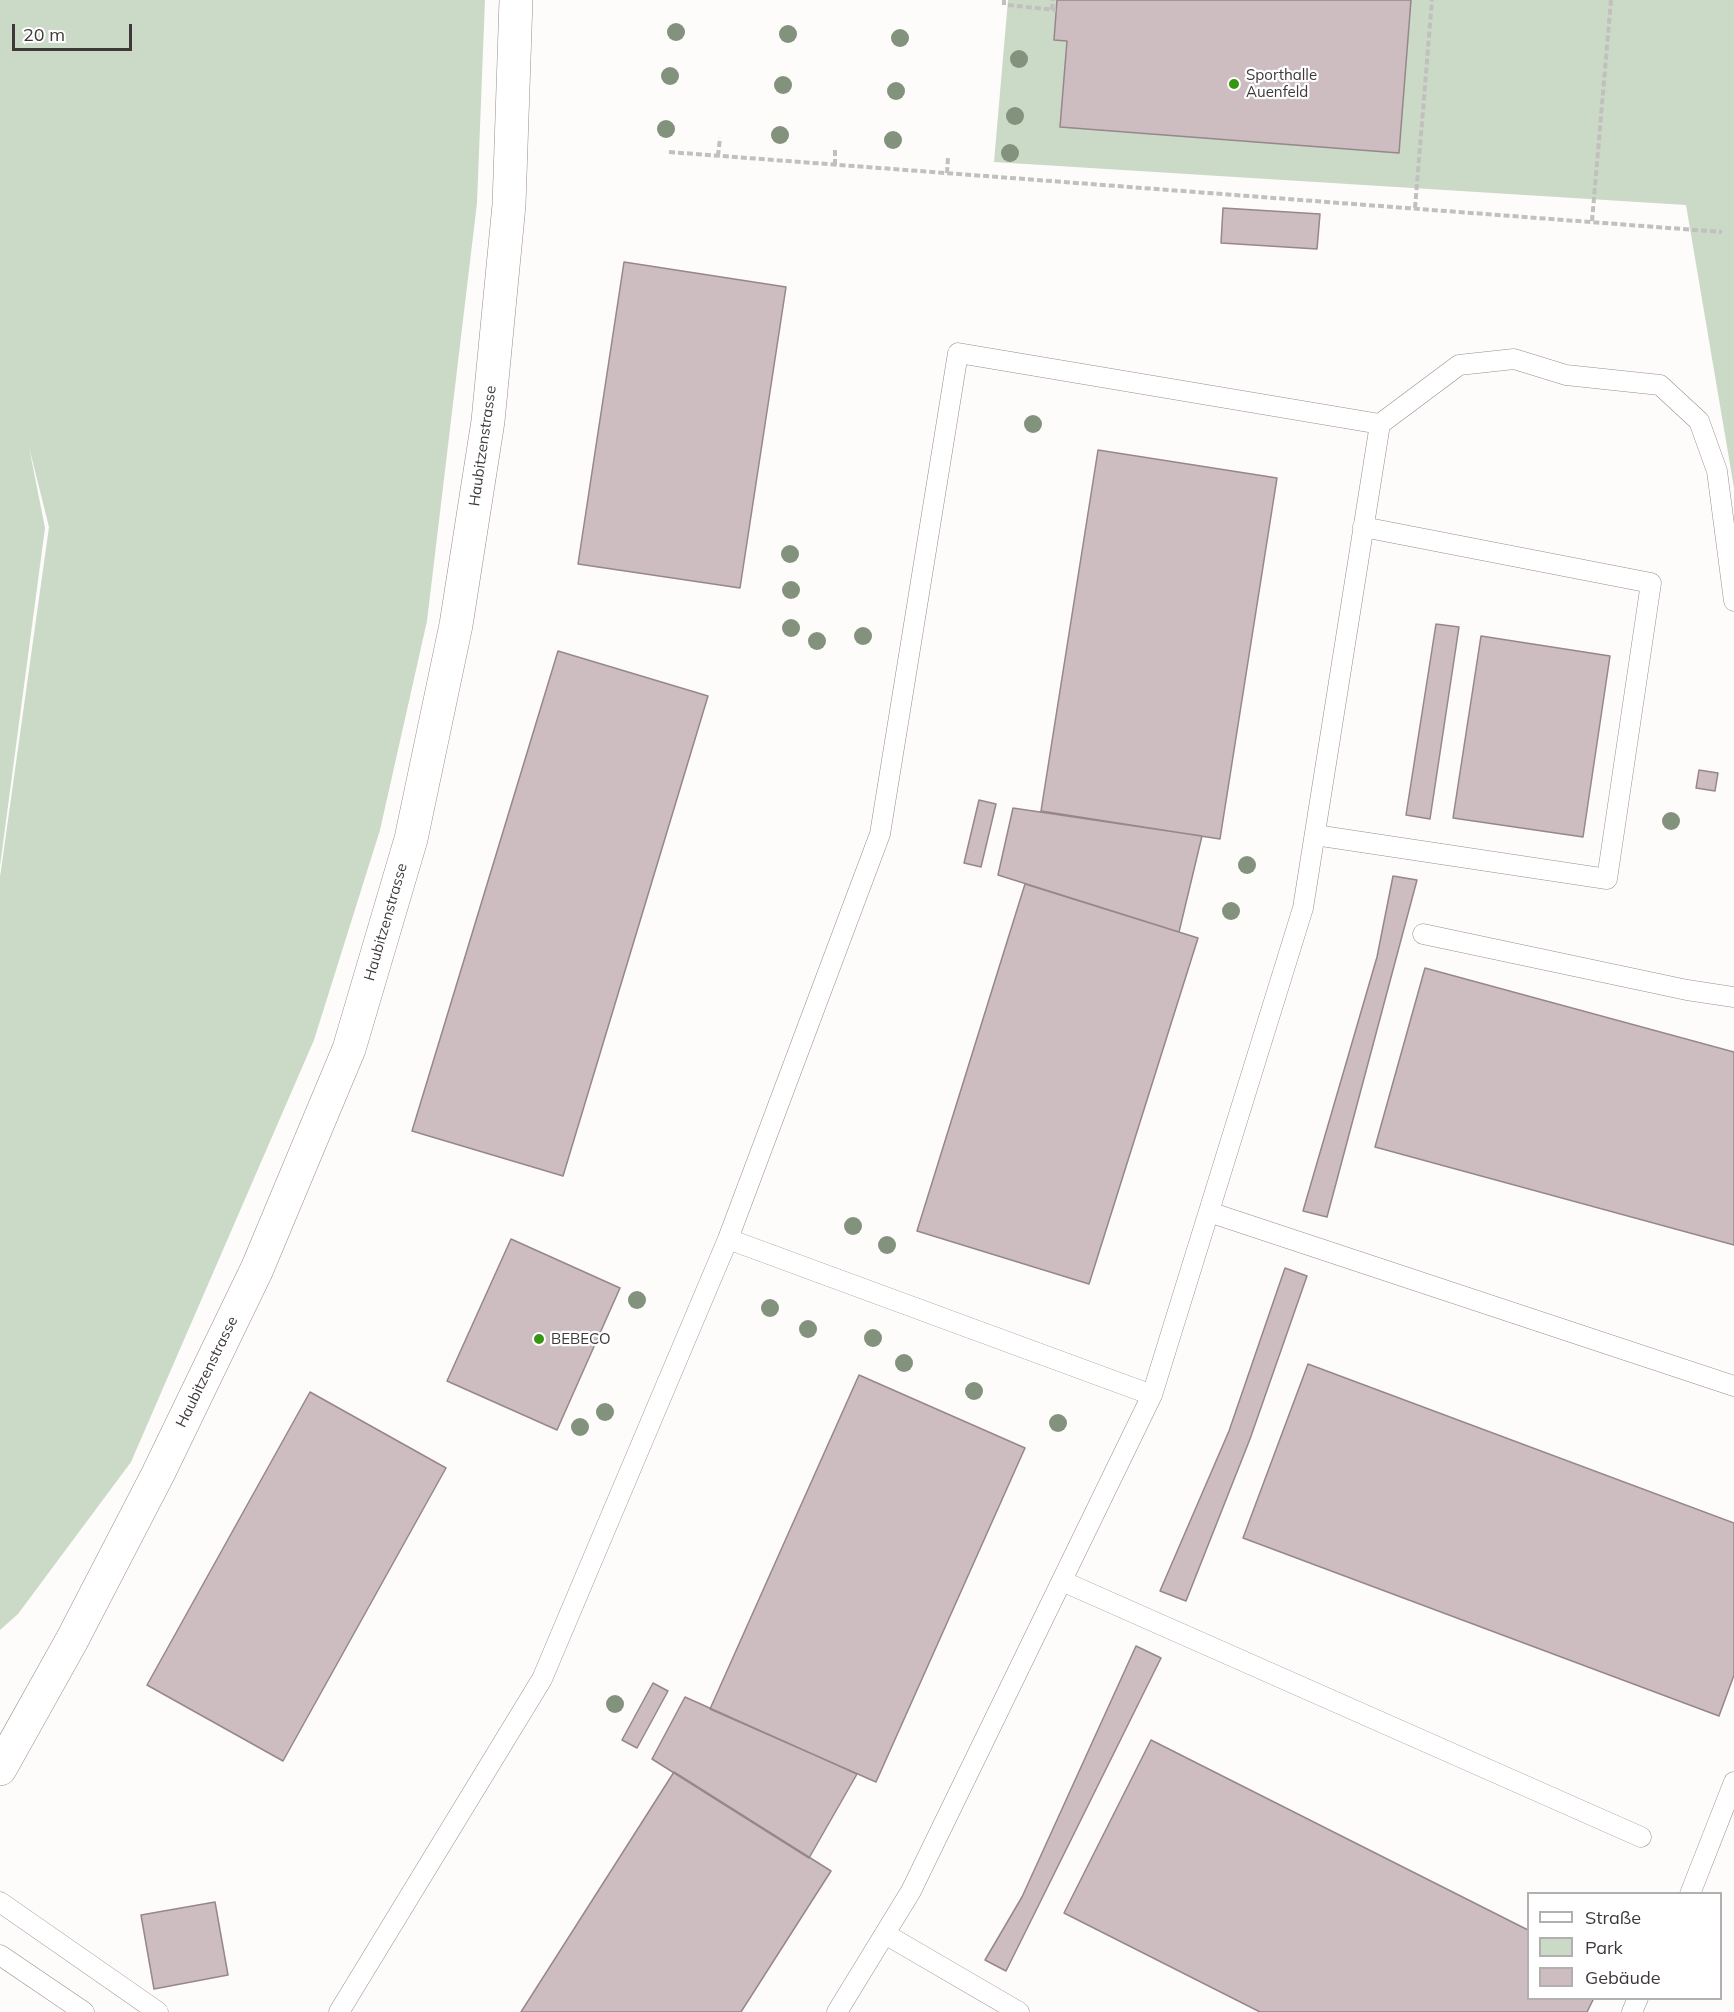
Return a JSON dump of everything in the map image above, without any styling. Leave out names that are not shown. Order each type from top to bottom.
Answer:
[{"type":"street","name":"Haubitzenstrasse","points":[[0,1769],[72,1640],[152,1485],[257,1269],[349,1049],[408,850],[456,625],[488,421],[509,205],[516,0]]},
{"type":"lane","points":[[339,2012],[542,1679],[728,1239],[880,834],[958,354],[1380,424]]},
{"type":"lane","points":[[837,2012],[911,1891],[1152,1395],[1303,908],[1380,424],[1459,365],[1514,359],[1566,375],[1660,385],[1699,421],[1718,471],[1734,601]]},
{"type":"lane","points":[[1315,835],[1607,879],[1651,583],[1363,526]]},
{"type":"lane","points":[[1423,934],[1687,990],[1734,997]]},
{"type":"lane","points":[[1209,1212],[1734,1386]]},
{"type":"lane","points":[[728,1239],[1152,1395]]},
{"type":"lane","points":[[1062,1581],[1641,1837]]},
{"type":"lane","points":[[1690,1892],[1734,1782]]},
{"type":"lane","points":[[0,1902],[158,2012]]},
{"type":"lane","points":[[885,1934],[1019,2012]]},
{"type":"lane","points":[[0,1955],[84,2012]]},
{"type":"path","points":[[1005,4],[1054,10],[1053,0]]},
{"type":"path","points":[[1415,208],[1432,0]]},
{"type":"path","points":[[1592,221],[1611,0]]},
{"type":"path","points":[[718,156],[720,138]]},
{"type":"path","points":[[835,165],[836,148]]},
{"type":"path","points":[[669,152],[1722,232]]},
{"type":"path","points":[[947,173],[948,157]]},
{"type":"green space","points":[[0,0],[485,0],[477,203],[427,621],[380,830],[314,1040],[131,1462],[18,1614],[0,1630],[0,877],[49,527],[29,447],[45,528],[0,866]]},
{"type":"green space","points":[[1008,0],[1734,0],[1734,488],[1686,205],[994,162]]},
{"type":"building","name":"Sporthalle Auenfeld","points":[[1057,0],[1411,0],[1399,153],[1060,127],[1067,41],[1054,40]]},
{"type":"building","points":[[1223,208],[1320,214],[1317,249],[1221,243]]},
{"type":"building","points":[[624,262],[786,287],[740,588],[578,564]]},
{"type":"building","points":[[1098,450],[1277,478],[1220,839],[1041,811]]},
{"type":"building","points":[[1436,624],[1459,627],[1430,819],[1406,815]]},
{"type":"building","points":[[1481,636],[1610,656],[1583,837],[1453,818]]},
{"type":"building","points":[[558,651],[708,696],[563,1176],[412,1131]]},
{"type":"building","points":[[1699,770],[1718,773],[1715,791],[1696,788]]},
{"type":"building","points":[[979,800],[996,804],[981,867],[964,863]]},
{"type":"building","points":[[1013,808],[1202,836],[1179,932],[998,875]]},
{"type":"building","points":[[1393,876],[1417,880],[1327,1217],[1303,1211],[1377,957]]},
{"type":"building","points":[[1025,884],[1198,938],[1089,1284],[917,1231]]},
{"type":"building","points":[[1425,968],[1734,1052],[1734,1245],[1375,1147]]},
{"type":"building","points":[[511,1239],[620,1288],[557,1430],[447,1381]]},
{"type":"building","points":[[1285,1268],[1307,1276],[1250,1439],[1186,1601],[1160,1591],[1229,1431]]},
{"type":"building","points":[[1308,1364],[1734,1523],[1734,1675],[1719,1716],[1243,1538]]},
{"type":"building","points":[[859,1375],[1025,1448],[876,1782],[710,1709]]},
{"type":"building","points":[[310,1392],[446,1468],[283,1761],[147,1685]]},
{"type":"building","points":[[1136,1646],[1161,1658],[1006,1971],[985,1960],[1022,1897]]},
{"type":"building","points":[[653,1683],[668,1691],[637,1748],[622,1740]]},
{"type":"building","points":[[685,1697],[857,1774],[809,1858],[652,1759]]},
{"type":"building","points":[[1151,1740],[1527,1929],[1527,2000],[1593,2000],[1587,2012],[1260,2012],[1064,1913]]},
{"type":"building","points":[[674,1772],[831,1871],[741,2012],[521,2012]]},
{"type":"building","points":[[215,1902],[228,1975],[154,1989],[141,1915]]},
{"type":"place","name":"Sporthalle Auenfeld","points":[[1234,84]]},
{"type":"place","name":"BEBECO","points":[[539,1339]]}]
